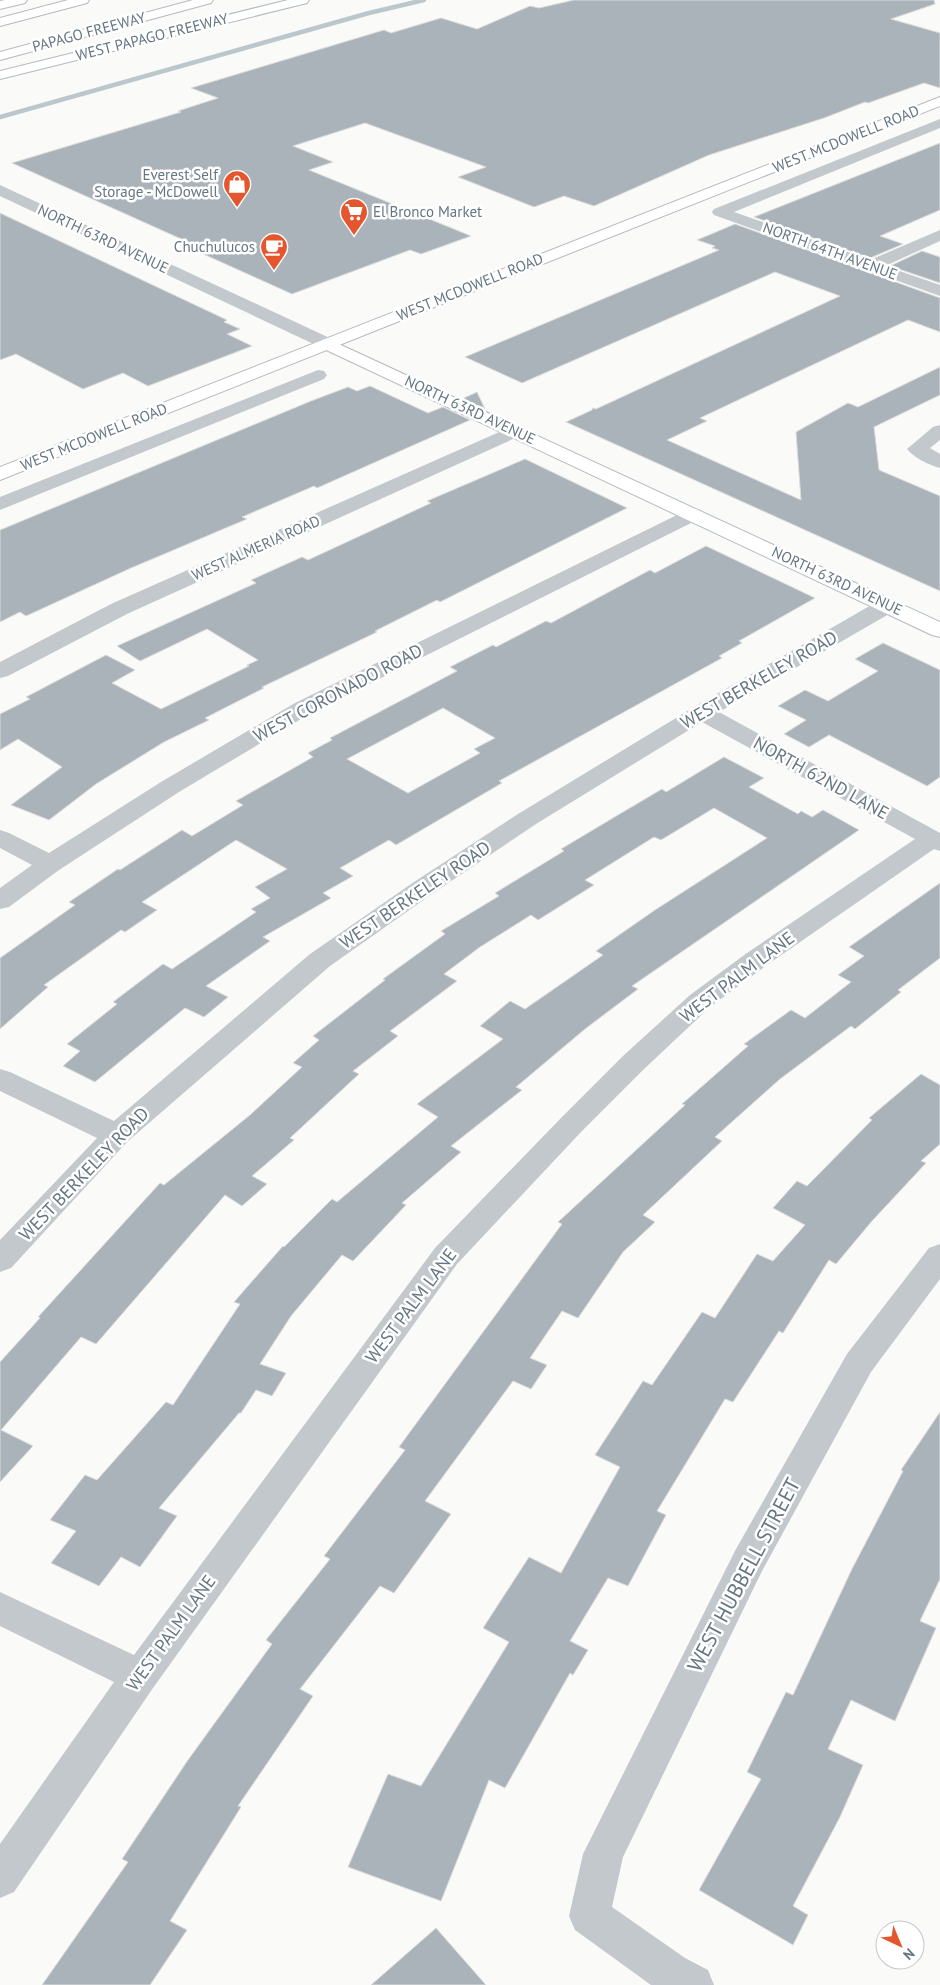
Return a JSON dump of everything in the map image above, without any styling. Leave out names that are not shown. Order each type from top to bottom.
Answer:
[{"type":"main road","points":[[0,5],[21,0]]},
{"type":"main road","name":"PAPAGO FREEWAY","points":[[0,22],[83,0]]},
{"type":"main road","name":"PAPAGO FREEWAY","points":[[0,56],[207,0]]},
{"type":"main road","name":"WEST PAPAGO FREEWAY","points":[[0,75],[304,0]]},
{"type":"main road","name":"WEST MCDOWELL ROAD","points":[[0,474],[940,101]]},
{"type":"main road","name":"NORTH 63RD AVENUE","points":[[328,344],[940,630]]},
{"type":"street","name":"WEST MCDOWELL ROAD","points":[[720,212],[940,123]]},
{"type":"street","name":"NORTH 63RD AVENUE","points":[[0,190],[328,344]]},
{"type":"street","name":"NORTH 64TH AVENUE","points":[[720,212],[940,291]]},
{"type":"street","points":[[871,266],[940,235]]},
{"type":"street","name":"WEST MCDOWELL ROAD","points":[[0,504],[318,375]]},
{"type":"street","name":"WEST ALMERIA ROAD","points":[[0,671],[118,610],[515,431]]},
{"type":"street","points":[[940,431],[917,449],[940,462]]},
{"type":"street","name":"WEST CORONADO ROAD","points":[[0,901],[50,864],[170,787],[303,708],[694,514]]},
{"type":"street","name":"WEST BERKELEY ROAD","points":[[0,1260],[117,1135],[320,960],[423,888],[527,819],[702,712],[888,605]]},
{"type":"street","name":"NORTH 62ND LANE","points":[[702,712],[936,841]]},
{"type":"street","points":[[0,838],[50,864]]},
{"type":"street","name":"WEST PALM LANE","points":[[0,1878],[140,1676],[446,1256],[570,1125],[700,1001],[757,959],[936,841]]},
{"type":"street","points":[[0,1079],[117,1135]]},
{"type":"street","name":"WEST HUBBELL STREET","points":[[693,1985],[670,1973],[590,1916],[603,1854],[749,1560],[859,1363],[940,1256]]},
{"type":"street","points":[[0,1608],[140,1676]]},
{"type":"building","points":[[574,0],[934,0],[935,4],[891,19],[940,33],[940,88],[924,83],[709,155],[594,206],[564,196],[534,207],[458,177],[486,167],[365,123],[293,146],[333,162],[309,170],[471,236],[421,254],[410,250],[292,294],[201,253],[208,251],[12,163],[181,112],[178,111],[218,98],[191,88],[384,30],[391,33],[441,18],[477,29],[530,6],[539,8]]},
{"type":"building","points":[[940,143],[940,210],[880,236],[903,244],[870,258],[754,217]]},
{"type":"building","points":[[0,213],[227,320],[224,322],[240,329],[227,334],[252,346],[148,386],[123,373],[83,389],[16,354],[0,360]]},
{"type":"building","points":[[735,224],[940,298],[940,332],[908,320],[700,418],[707,421],[667,440],[801,500],[796,432],[848,403],[858,407],[940,367],[940,395],[874,427],[879,470],[940,496],[940,591],[566,422],[840,296],[775,272],[522,383],[465,357],[719,250],[712,248],[715,246],[697,240]]},
{"type":"building","points":[[922,251],[940,257],[940,283],[890,266]]},
{"type":"building","points":[[370,386],[428,413],[443,407],[470,420],[317,488],[314,486],[242,517],[247,519],[131,568],[26,616],[20,612],[0,622],[0,530],[311,401],[348,387],[357,391]]},
{"type":"building","points":[[477,392],[485,409],[462,399]]},
{"type":"building","points":[[525,459],[627,508],[440,602],[437,600],[375,631],[377,632],[262,687],[264,688],[205,718],[209,720],[164,742],[96,784],[49,820],[11,805],[62,767],[18,739],[0,750],[0,714],[30,699],[26,697],[106,655],[135,670],[112,683],[161,709],[258,660],[207,629],[140,661],[117,646],[256,583],[251,580],[302,557],[308,560],[431,503],[427,501]]},
{"type":"building","points":[[706,546],[815,598],[739,641],[742,643],[719,656],[722,658],[499,781],[502,783],[396,845],[389,840],[340,868],[353,876],[323,893],[331,898],[263,937],[270,941],[206,986],[228,997],[204,1017],[185,1008],[95,1082],[63,1066],[80,1051],[67,1044],[117,1004],[113,1002],[163,964],[172,969],[256,912],[251,909],[270,898],[255,887],[287,869],[236,840],[142,902],[157,910],[125,932],[121,930],[44,985],[48,987],[0,1029],[0,958],[75,905],[69,902],[118,869],[120,870],[182,830],[192,836],[243,805],[236,801],[313,757],[308,753],[332,740],[330,738],[457,671],[450,667],[493,645],[496,647],[546,621],[551,623],[650,570],[655,573]],"holes":[[[443,708],[495,738],[474,749],[480,753],[408,793],[347,759]]]},
{"type":"building","points":[[883,643],[940,670],[940,777],[927,786],[829,735],[809,747],[784,734],[806,720],[778,706],[805,690],[828,701],[878,671],[855,659]]},
{"type":"building","points":[[724,757],[764,778],[749,787],[798,814],[801,811],[812,817],[823,810],[859,830],[632,986],[638,989],[585,1029],[516,1087],[522,1090],[451,1146],[461,1152],[402,1203],[406,1205],[353,1261],[342,1255],[291,1316],[260,1364],[286,1373],[272,1396],[256,1390],[241,1413],[239,1413],[159,1508],[177,1516],[140,1567],[121,1557],[99,1586],[51,1563],[76,1531],[50,1520],[85,1475],[97,1480],[166,1402],[173,1405],[240,1304],[234,1302],[283,1246],[332,1199],[337,1202],[438,1117],[417,1104],[503,1039],[480,1026],[510,1001],[525,1009],[603,955],[596,951],[655,910],[767,838],[714,808],[661,840],[654,837],[585,880],[594,885],[538,920],[531,915],[480,947],[444,974],[457,981],[390,1031],[398,1036],[353,1071],[359,1074],[290,1138],[294,1140],[252,1176],[267,1184],[242,1206],[225,1195],[96,1344],[81,1337],[1,1430],[33,1446],[0,1482],[0,1362],[40,1318],[38,1317],[160,1183],[164,1185],[250,1115],[302,1067],[293,1063],[319,1040],[313,1036],[385,980],[383,979],[445,934],[441,931],[499,896],[495,893],[564,851],[561,849],[618,815],[662,789],[666,792]]},
{"type":"building","points":[[940,883],[940,958],[898,990],[901,992],[855,1029],[851,1026],[780,1079],[715,1137],[722,1141],[643,1215],[655,1222],[623,1252],[578,1318],[562,1311],[530,1358],[547,1365],[531,1389],[513,1381],[425,1501],[451,1514],[394,1593],[380,1586],[300,1689],[313,1696],[238,1806],[241,1807],[170,1921],[187,1930],[150,1985],[42,1985],[128,1862],[122,1859],[188,1760],[272,1644],[266,1640],[330,1559],[324,1556],[405,1450],[399,1447],[562,1224],[558,1222],[685,1105],[682,1104],[748,1046],[744,1044],[791,1010],[805,1018],[851,982],[838,975],[864,956],[849,947]]},
{"type":"building","points":[[921,1074],[940,1085],[940,1144],[921,1161],[926,1163],[872,1221],[836,1264],[829,1260],[783,1333],[779,1331],[733,1402],[725,1399],[657,1511],[666,1515],[628,1586],[608,1578],[570,1641],[588,1650],[573,1675],[570,1673],[505,1788],[489,1780],[441,1901],[348,1867],[388,1774],[421,1786],[509,1642],[483,1628],[529,1557],[561,1573],[620,1467],[595,1455],[643,1381],[652,1385],[702,1312],[715,1318],[757,1254],[773,1261],[805,1225],[773,1208],[797,1181],[807,1186],[872,1120],[869,1118]]},
{"type":"building","points":[[940,1412],[940,1579],[920,1621],[936,1628],[895,1721],[851,1700],[828,1749],[863,1765],[840,1817],[793,1906],[808,1915],[793,1945],[699,1890],[761,1779],[747,1772],[786,1692],[793,1695],[852,1569],[903,1471],[901,1470]]},
{"type":"building","points":[[436,1928],[486,1985],[371,1985]]},
{"type":"waterway","points":[[0,117],[369,13],[424,0]]},
{"type":"place","name":"Everest Self Storage - McDowell","points":[[237,208]]},
{"type":"place","name":"El Bronco Market","points":[[354,236]]},
{"type":"place","name":"Chuchulucos","points":[[274,271]]}]
